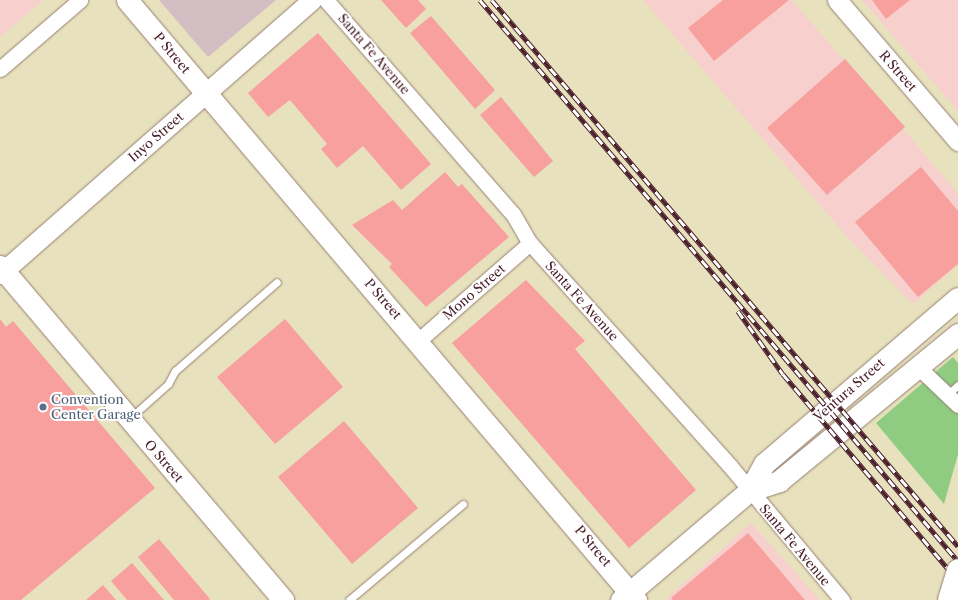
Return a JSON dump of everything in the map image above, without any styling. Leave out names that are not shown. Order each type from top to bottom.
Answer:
[{"type":"highway","points":[[948,600],[958,570]]},
{"type":"main road","name":"P Street","points":[[127,0],[418,341],[629,597]]},
{"type":"main road","name":"O Street","points":[[1,270],[283,600]]},
{"type":"main road","name":"Ventura Street","points":[[629,597],[749,491],[764,464],[958,298]]},
{"type":"main road","name":"Ventura Street","points":[[749,491],[779,481],[916,365],[958,334]]},
{"type":"street","points":[[0,69],[80,0]]},
{"type":"street","name":"Inyo Street","points":[[1,270],[312,0]]},
{"type":"street","name":"Santa Fe Avenue","points":[[326,0],[513,214],[530,243],[749,491],[842,600]]},
{"type":"street","name":"R Street","points":[[837,0],[958,141]]},
{"type":"street","name":"Mono Street","points":[[418,341],[530,243]]},
{"type":"street","points":[[916,365],[952,390],[958,405]]},
{"type":"lane","points":[[129,420],[168,384],[175,371],[277,282]]},
{"type":"lane","points":[[349,600],[464,504]]},
{"type":"shaded area","points":[[0,0],[43,0],[0,37]]},
{"type":"shaded area","points":[[159,0],[276,0],[208,57]]},
{"type":"shaded area","points":[[643,0],[792,0],[958,193],[958,265],[913,304],[848,238]]},
{"type":"shaded area","points":[[862,0],[958,0],[958,111]]},
{"type":"shaded area","points":[[751,523],[820,600],[665,600]]},
{"type":"green space","points":[[953,357],[958,363],[958,454],[944,504],[876,423]]},
{"type":"building","points":[[381,0],[418,0],[426,9],[406,28]]},
{"type":"building","points":[[723,0],[789,0],[714,61],[688,28]]},
{"type":"building","points":[[872,0],[910,0],[886,19]]},
{"type":"building","points":[[431,16],[495,90],[475,109],[410,33]]},
{"type":"building","points":[[318,33],[431,164],[401,190],[363,146],[337,168],[321,149],[327,144],[290,100],[268,117],[248,93]]},
{"type":"building","points":[[845,59],[905,127],[827,195],[767,128]]},
{"type":"building","points":[[501,97],[553,161],[534,177],[480,115]]},
{"type":"building","points":[[921,167],[958,211],[958,264],[918,297],[855,222]]},
{"type":"building","points":[[445,172],[458,187],[462,184],[509,237],[426,307],[389,267],[392,264],[352,225],[393,200],[402,210]]},
{"type":"building","points":[[526,280],[585,341],[575,349],[696,490],[629,548],[452,343]]},
{"type":"building","name":"Convention Center Garage","points":[[0,319],[6,327],[13,321],[155,488],[21,600],[0,600]]},
{"type":"building","points":[[285,319],[343,387],[275,444],[217,377]]},
{"type":"building","points":[[344,421],[418,508],[352,564],[278,477]]},
{"type":"building","points":[[748,533],[805,600],[673,600],[671,598]]},
{"type":"building","points":[[159,539],[210,599],[174,600],[138,557]]},
{"type":"building","points":[[132,563],[164,600],[127,600],[111,581]]},
{"type":"building","points":[[103,585],[116,600],[86,600]]},
{"type":"railway","points":[[480,0],[958,561]]},
{"type":"railway","points":[[492,0],[958,546]]},
{"type":"railway","points":[[738,311],[783,374],[958,580]]},
{"type":"place","name":"Convention Center Garage","points":[[43,407]]}]
